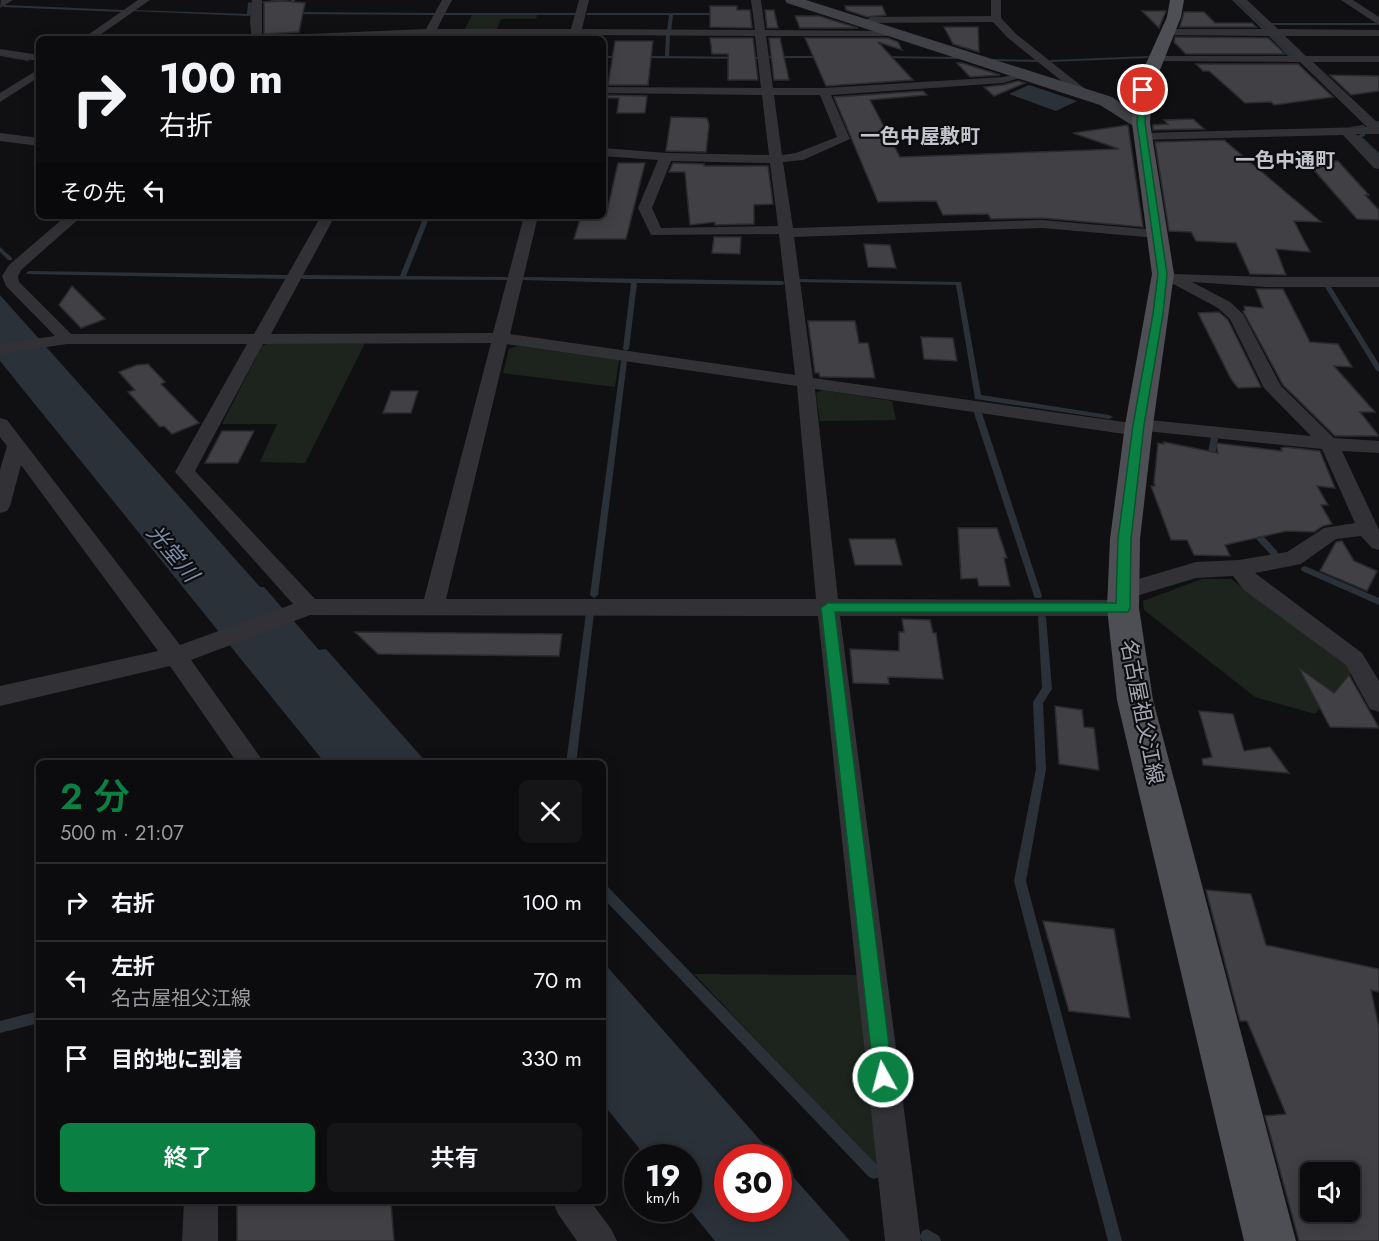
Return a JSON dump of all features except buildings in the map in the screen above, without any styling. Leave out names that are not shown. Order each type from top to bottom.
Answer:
[{"type":"main road","name":"名古屋祖父江線","points":[[1177,0],[1143,90],[1142,130],[1162,274],[1158,314],[1138,428],[1125,539],[1123,600],[1135,700],[1270,1241]]},
{"type":"street","points":[[0,5],[8,0]]},
{"type":"street","points":[[91,36],[145,0]]},
{"type":"street","points":[[257,0],[257,36]]},
{"type":"street","points":[[447,0],[428,36],[892,33]]},
{"type":"street","points":[[575,36],[584,0]]},
{"type":"street","points":[[756,0],[805,382],[828,608],[903,1241]]},
{"type":"street","points":[[792,0],[1106,101],[1142,130],[1253,132],[1379,130]]},
{"type":"street","points":[[996,0],[996,19],[1012,36],[1080,90],[1078,92]]},
{"type":"street","points":[[1241,0],[1379,130]]},
{"type":"street","points":[[1346,0],[1379,22]]},
{"type":"street","points":[[852,20],[996,19]]},
{"type":"street","points":[[1161,46],[1276,33],[1379,33]]},
{"type":"street","points":[[1161,46],[1305,60],[1379,59]]},
{"type":"street","points":[[0,52],[36,58]]},
{"type":"street","points":[[0,98],[36,74]]},
{"type":"street","points":[[606,90],[824,92],[1003,80],[1024,75]]},
{"type":"street","points":[[606,152],[666,157],[776,159],[798,157],[844,139],[824,92]]},
{"type":"street","points":[[1346,131],[1379,165]]},
{"type":"street","points":[[0,137],[36,142]]},
{"type":"street","points":[[666,157],[645,208],[656,232],[1042,224],[1157,234]]},
{"type":"street","points":[[64,339],[12,283],[10,276],[14,268],[71,219]]},
{"type":"street","points":[[306,608],[185,472],[326,219]]},
{"type":"street","points":[[433,607],[530,219]]},
{"type":"street","points":[[1162,274],[1191,279],[1266,282],[1379,282]]},
{"type":"street","points":[[0,696],[175,656],[306,608],[828,608],[1123,600],[1196,570],[1239,568],[1293,559],[1331,533],[1373,535],[1329,444],[1273,388],[1237,317],[1224,305],[1162,274]]},
{"type":"street","points":[[0,349],[64,339],[502,338],[1138,428],[1379,447]]},
{"type":"street","points":[[0,424],[175,656],[250,760]]},
{"type":"street","points":[[0,506],[16,446]]},
{"type":"street","points":[[1239,568],[1252,584],[1354,659],[1379,702]]},
{"type":"street","points":[[200,1241],[201,1204]]},
{"type":"street","points":[[571,1204],[599,1241]]},
{"type":"shaded area","points":[[472,15],[537,15],[536,19],[501,19],[496,31],[464,31]]},
{"type":"shaded area","points":[[365,343],[305,463],[260,462],[277,424],[222,424],[262,346],[267,344]]},
{"type":"shaded area","points":[[518,346],[619,360],[615,387],[503,373],[509,349]]},
{"type":"shaded area","points":[[822,390],[892,401],[896,420],[820,421],[816,393]]},
{"type":"shaded area","points":[[1202,579],[1231,579],[1347,664],[1351,672],[1315,714],[1255,697],[1144,610],[1143,601]]},
{"type":"shaded area","points":[[694,974],[861,975],[884,1174]]},
{"type":"water","points":[[1029,85],[1077,101],[1056,111],[1009,94]]},
{"type":"water","name":"光堂川","points":[[0,295],[260,587],[264,587],[319,650],[326,649],[424,760],[323,760],[0,361]]},
{"type":"water","points":[[606,965],[764,1144],[714,1144],[714,1222],[792,1222],[792,1176],[850,1241],[715,1241],[700,1222],[702,1222],[702,1144],[636,1144],[606,1108]]},
{"type":"waterway","points":[[263,2],[289,0]]},
{"type":"waterway","points":[[293,0],[293,13],[434,14]]},
{"type":"waterway","points":[[1234,0],[1265,30]]},
{"type":"waterway","points":[[134,11],[249,15],[250,3]]},
{"type":"waterway","points":[[4,6],[123,11]]},
{"type":"waterway","points":[[445,14],[575,14]]},
{"type":"waterway","points":[[587,14],[671,14]]},
{"type":"waterway","points":[[669,32],[671,14]]},
{"type":"waterway","points":[[671,14],[722,14]]},
{"type":"waterway","points":[[1272,24],[1377,24]]},
{"type":"waterway","points":[[667,57],[668,35]]},
{"type":"waterway","points":[[1270,35],[1292,57],[1282,57]]},
{"type":"waterway","points":[[0,55],[28,60]]},
{"type":"waterway","points":[[606,57],[625,57]]},
{"type":"waterway","points":[[641,57],[757,58]]},
{"type":"waterway","points":[[770,57],[825,57]]},
{"type":"waterway","points":[[880,57],[956,58]]},
{"type":"waterway","points":[[1051,61],[1147,57]]},
{"type":"waterway","points":[[990,60],[1040,61]]},
{"type":"waterway","points":[[1352,127],[1363,126]]},
{"type":"waterway","points":[[1363,135],[1359,136],[1379,156]]},
{"type":"waterway","points":[[402,278],[426,219]]},
{"type":"waterway","points":[[0,249],[10,259]]},
{"type":"waterway","points":[[29,273],[287,277]]},
{"type":"waterway","points":[[303,277],[402,278]]},
{"type":"waterway","points":[[402,278],[506,279]]},
{"type":"waterway","points":[[525,279],[782,283]]},
{"type":"waterway","points":[[626,349],[634,281]]},
{"type":"waterway","points":[[799,281],[959,283],[978,397],[1109,417]]},
{"type":"waterway","points":[[1328,287],[1379,370]]},
{"type":"waterway","points":[[594,595],[624,361]]},
{"type":"waterway","points":[[978,413],[1038,596]]},
{"type":"waterway","points":[[1210,463],[1214,439]]},
{"type":"waterway","points":[[1251,528],[1274,553]]},
{"type":"waterway","points":[[1305,569],[1379,602]]},
{"type":"waterway","points":[[572,760],[590,613]]},
{"type":"waterway","points":[[1042,617],[1047,689],[1038,702],[1041,769],[1020,881],[1115,1241]]},
{"type":"waterway","points":[[606,893],[874,1172]]},
{"type":"waterway","points":[[0,1027],[36,1018]]},
{"type":"waterway","points":[[927,1236],[934,1241]]},
{"type":"district","name":"一色中屋敷町","points":[[920,136]]},
{"type":"district","name":"一色中通町","points":[[1285,160]]},
{"type":"route","points":[[883,1077],[828,608],[1123,608],[1125,539],[1138,425],[1158,314],[1162,274],[1141,123],[1143,90]]}]
